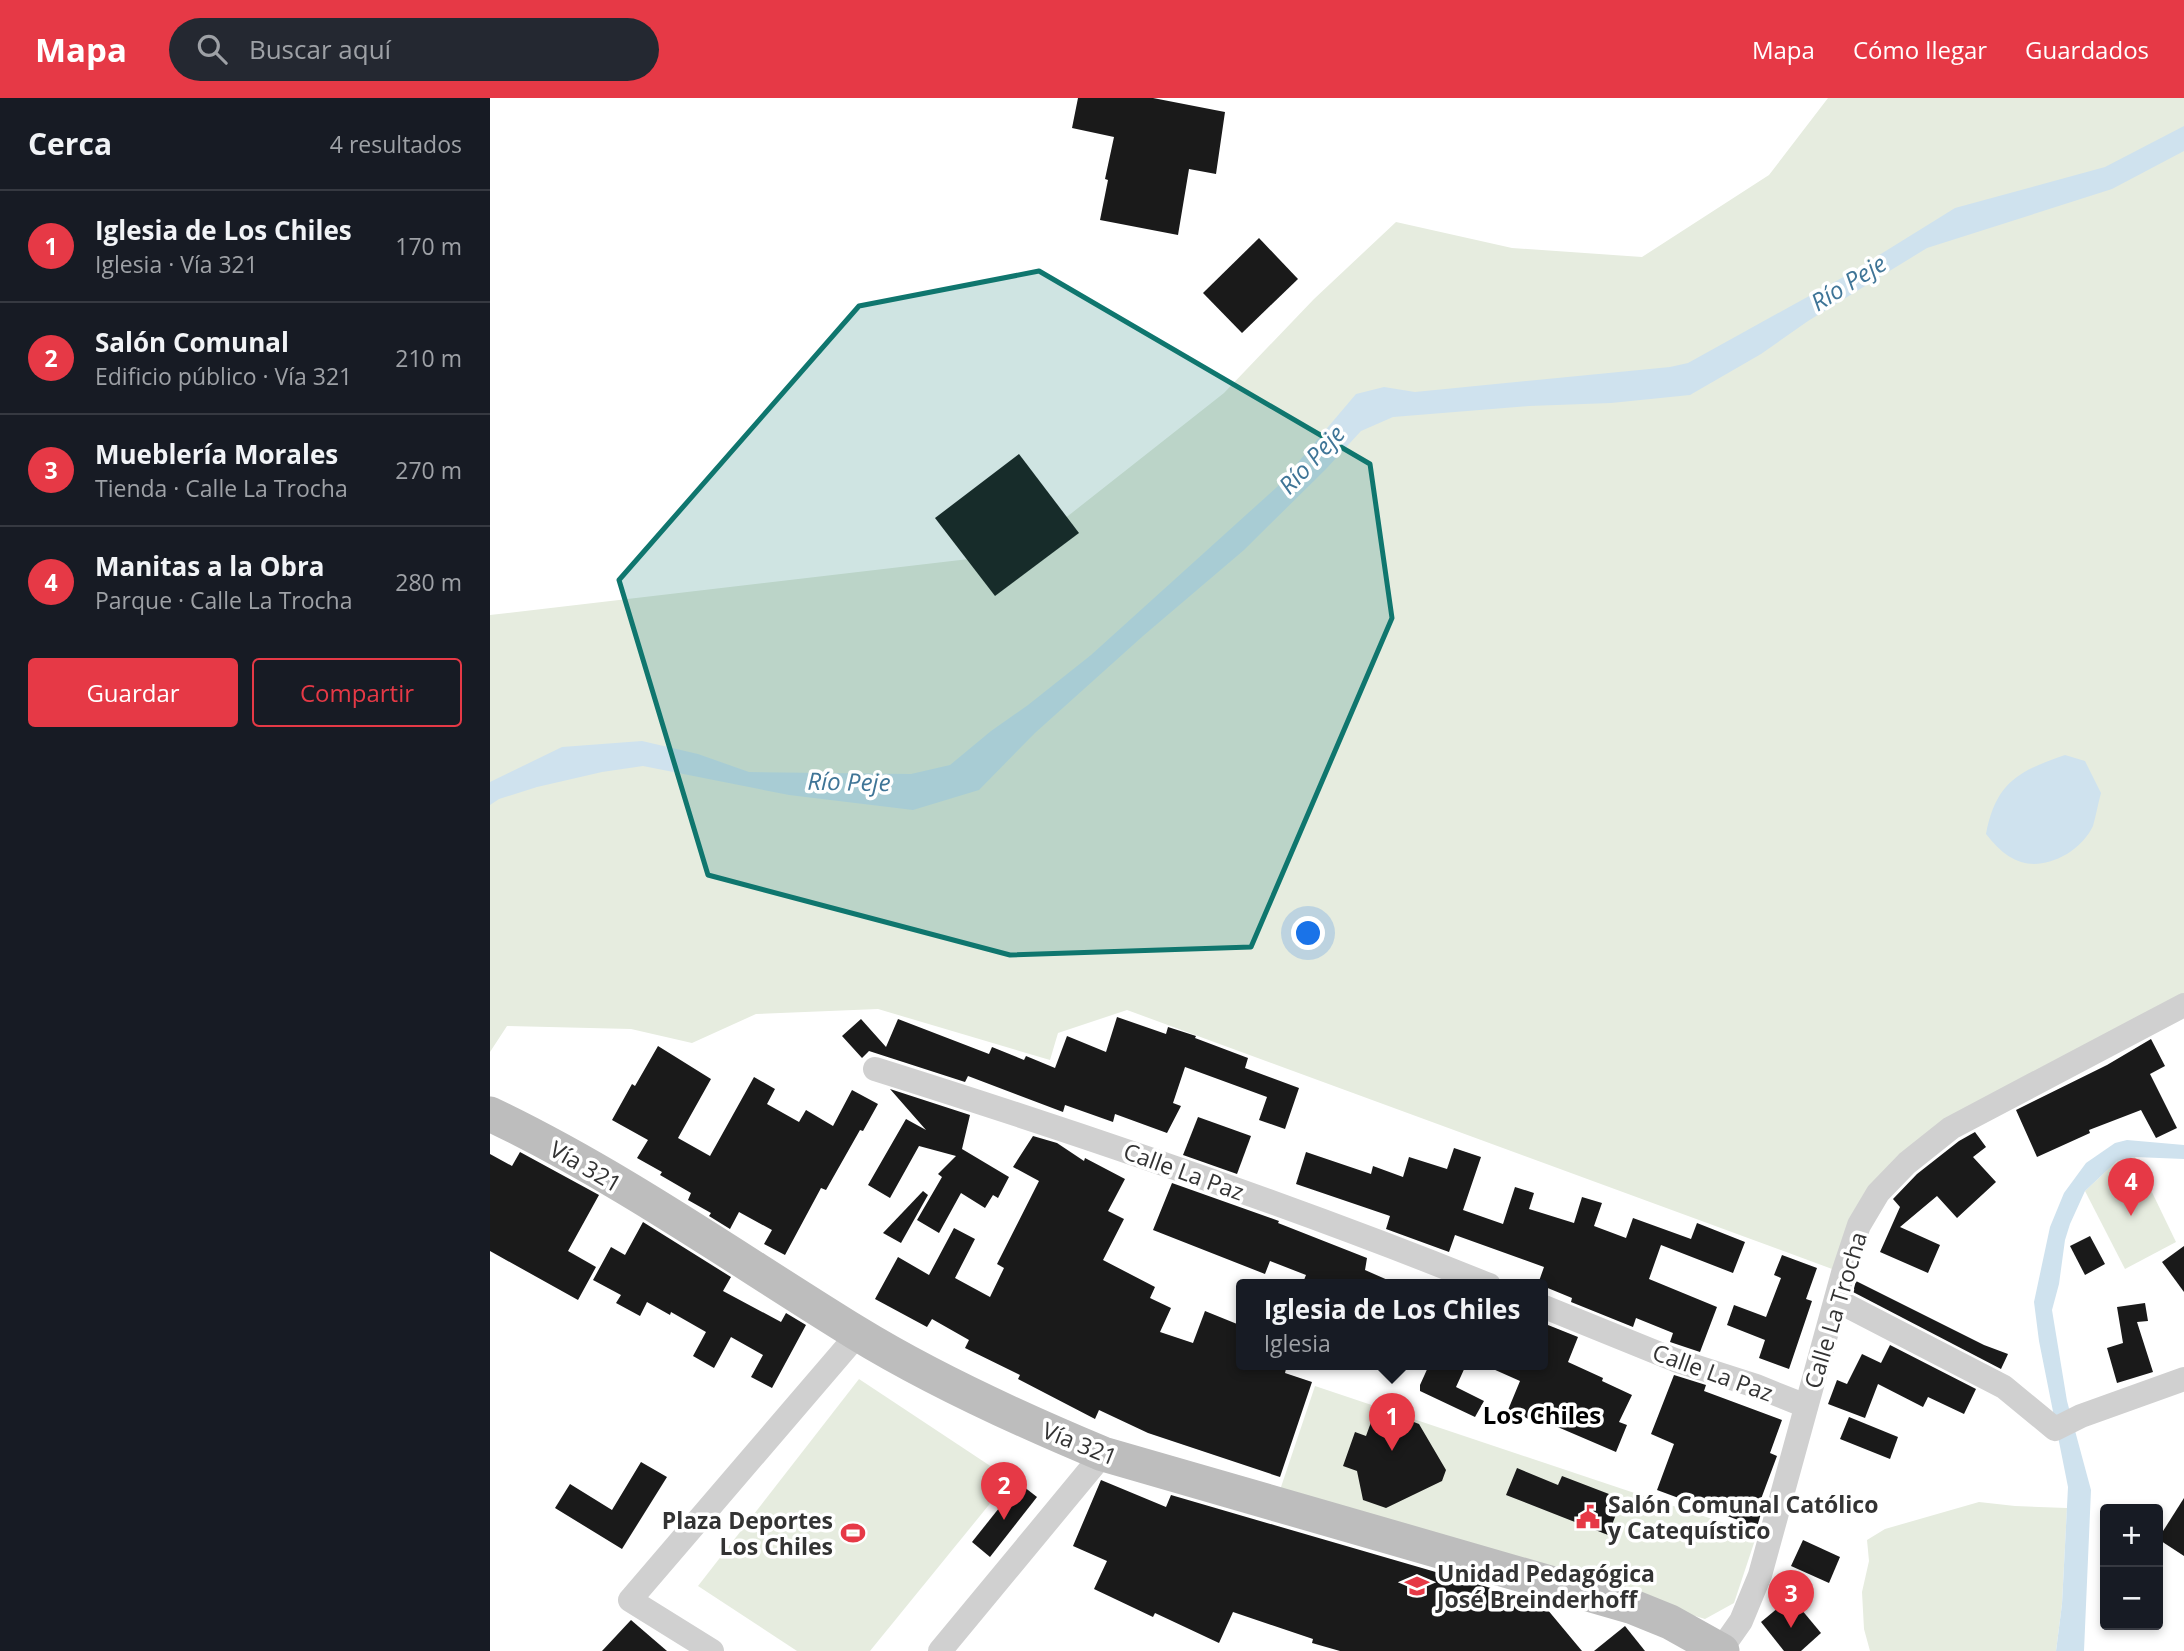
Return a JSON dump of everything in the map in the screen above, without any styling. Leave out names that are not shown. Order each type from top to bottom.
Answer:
[{"type":"street","name":"Calle La Trocha","points":[[1721,1651],[1741,1622],[1760,1575],[1836,1300],[1859,1225],[1869,1206],[1892,1178],[1951,1128],[2184,1005]]},
{"type":"street","name":"Calle La Paz","points":[[875,1069],[1062,1128],[1402,1250],[1474,1279]]},
{"type":"street","name":"Vía 321","points":[[490,1114],[602,1174],[858,1334],[1045,1431],[1103,1454],[1633,1607],[1670,1622],[1721,1651]]},
{"type":"street","points":[[1836,1300],[2004,1387],[2055,1429],[2081,1416],[2184,1379]]},
{"type":"street","name":"Calle La Paz","points":[[1548,1308],[1675,1360],[1756,1386],[1806,1406]]},
{"type":"street","points":[[712,1651],[630,1600],[858,1334]]},
{"type":"street","points":[[940,1651],[1103,1454]]},
{"type":"highlighted area","points":[[1039,271],[1370,464],[1392,618],[1251,947],[1010,955],[708,875],[619,580],[859,306]]},
{"type":"shaded area","points":[[1828,98],[2184,98],[2184,1005],[1907,1163],[1843,1273],[1127,1010],[1058,1033],[1050,1060],[878,1009],[756,1014],[692,1043],[631,1029],[507,1026],[490,1052],[490,615],[1021,553],[1224,393],[1314,299],[1396,222],[1512,248],[1642,257],[1769,175]]},
{"type":"shaded area","points":[[2135,1157],[2176,1242],[2125,1269],[2085,1191],[2117,1161]]},
{"type":"shaded area","name":"Plaza Deportes Los Chiles","points":[[859,1379],[1010,1479],[870,1651],[797,1651],[698,1586]]},
{"type":"shaded area","points":[[1315,1386],[1757,1534],[1734,1603],[1705,1619],[1280,1490]]},
{"type":"shaded area","points":[[1979,1502],[2067,1508],[2062,1604],[2056,1651],[1870,1651],[1864,1629],[1862,1592],[1869,1561],[1867,1540],[1885,1529]]},
{"type":"water","name":"Río Peje","points":[[2184,126],[2184,151],[2112,189],[1927,248],[1808,321],[1761,354],[1690,395],[1611,403],[1529,406],[1393,417],[1361,431],[1244,550],[1035,733],[979,790],[913,810],[789,795],[643,766],[537,787],[499,799],[490,805],[490,782],[562,747],[642,741],[698,754],[749,772],[911,774],[950,765],[1091,655],[1278,486],[1356,394],[1384,387],[1415,392],[1688,363],[1847,275],[1955,208],[2105,167]]},
{"type":"water","points":[[2065,755],[2085,761],[2101,793],[2093,826],[2079,845],[2055,860],[2032,864],[2013,859],[1986,834],[1996,802],[2003,790],[2022,773]]},
{"type":"water","points":[[2127,1140],[2184,1145],[2184,1159],[2135,1157],[2117,1161],[2085,1191],[2065,1240],[2059,1284],[2052,1310],[2067,1401],[2091,1490],[2084,1651],[2056,1651],[2062,1604],[2068,1487],[2039,1341],[2034,1302],[2050,1227],[2064,1193],[2086,1163],[2115,1143]]},
{"type":"building","points":[[1078,98],[1153,98],[1225,112],[1216,174],[1189,169],[1178,235],[1100,220],[1114,137],[1072,128]]},
{"type":"building","points":[[1259,238],[1298,279],[1242,333],[1203,293]]},
{"type":"building","points":[[1019,454],[1079,533],[995,596],[935,518]]},
{"type":"building","points":[[1117,1017],[1166,1034],[1168,1027],[1196,1036],[1195,1038],[1248,1058],[1245,1068],[1299,1088],[1285,1129],[1259,1120],[1267,1097],[1185,1067],[1173,1103],[1181,1106],[1167,1133],[1115,1114],[1113,1122],[1065,1105],[1063,1112],[968,1076],[965,1082],[869,1051],[862,1058],[842,1036],[861,1019],[886,1047],[898,1019],[989,1054],[992,1047],[1024,1060],[1026,1056],[1055,1068],[1067,1036],[1106,1052]]},
{"type":"building","points":[[2151,1039],[2165,1066],[2150,1074],[2177,1128],[2156,1138],[2141,1110],[2089,1130],[2090,1133],[2037,1157],[2016,1110],[2107,1065]]},
{"type":"building","points":[[658,1046],[711,1079],[678,1138],[710,1156],[754,1077],[775,1089],[767,1104],[799,1122],[806,1110],[833,1126],[852,1090],[878,1104],[826,1190],[821,1188],[785,1255],[764,1244],[772,1230],[739,1212],[730,1229],[709,1216],[711,1213],[688,1200],[691,1193],[637,1158],[648,1140],[612,1120]]},
{"type":"building","points":[[890,1089],[970,1115],[962,1149],[1009,1177],[998,1198],[993,1195],[985,1208],[961,1193],[939,1233],[917,1220],[942,1177],[938,1174],[956,1156],[919,1146],[890,1198],[868,1185],[906,1119],[926,1130]]},
{"type":"building","points":[[1198,1117],[1251,1136],[1237,1174],[1183,1155]]},
{"type":"building","points":[[1975,1132],[1986,1147],[1973,1157],[1996,1182],[1957,1218],[1937,1196],[1900,1227],[1940,1245],[1928,1273],[1880,1252],[1900,1207],[1893,1199],[1917,1174]]},
{"type":"building","points":[[1033,1136],[1057,1143],[1084,1161],[1085,1158],[1125,1179],[1108,1211],[1124,1219],[1103,1260],[1155,1287],[1150,1298],[1171,1308],[1160,1332],[1193,1343],[1205,1311],[1236,1324],[1236,1370],[1286,1370],[1285,1373],[1312,1382],[1280,1477],[1148,1433],[1099,1410],[1095,1419],[1018,1379],[1020,1375],[965,1348],[969,1340],[932,1319],[927,1327],[875,1299],[898,1257],[929,1275],[954,1228],[975,1239],[955,1278],[990,1297],[1004,1268],[997,1264],[1039,1181],[1013,1167]]},
{"type":"building","points":[[1454,1148],[1481,1157],[1463,1210],[1503,1224],[1515,1187],[1534,1193],[1529,1209],[1574,1223],[1582,1197],[1602,1203],[1594,1226],[1626,1238],[1633,1218],[1691,1239],[1697,1223],[1745,1242],[1733,1273],[1661,1245],[1649,1279],[1717,1307],[1700,1352],[1670,1342],[1673,1333],[1636,1318],[1633,1327],[1571,1302],[1572,1298],[1548,1288],[1548,1279],[1540,1279],[1544,1267],[1455,1235],[1449,1252],[1386,1229],[1390,1216],[1296,1184],[1306,1152],[1371,1174],[1373,1166],[1403,1177],[1409,1157],[1447,1169]]},
{"type":"building","points":[[520,1152],[599,1195],[568,1251],[596,1267],[578,1300],[490,1251],[490,1154],[512,1166]]},
{"type":"building","points":[[1172,1183],[1279,1221],[1278,1223],[1367,1258],[1365,1270],[1385,1279],[1304,1279],[1306,1275],[1270,1261],[1265,1274],[1153,1230]]},
{"type":"building","points":[[923,1191],[928,1195],[901,1243],[883,1233]]},
{"type":"building","points":[[643,1222],[731,1277],[723,1291],[781,1322],[786,1313],[806,1325],[772,1388],[751,1377],[763,1355],[731,1337],[714,1368],[693,1356],[706,1332],[647,1302],[640,1316],[616,1303],[621,1295],[593,1280],[611,1247],[625,1255]]},
{"type":"building","points":[[2090,1236],[2105,1264],[2085,1275],[2070,1246]]},
{"type":"building","points":[[2184,1246],[2184,1292],[2162,1262]]},
{"type":"building","points":[[1782,1255],[1817,1268],[1806,1299],[1812,1301],[1789,1369],[1759,1358],[1765,1340],[1727,1325],[1734,1305],[1766,1317],[1781,1278],[1774,1275]]},
{"type":"building","points":[[1856,1281],[1984,1345],[2008,1354],[2001,1369],[1853,1292]]},
{"type":"building","points":[[2145,1303],[2148,1321],[2137,1322],[2153,1372],[2117,1383],[2107,1348],[2123,1343],[2117,1307]]},
{"type":"building","points":[[1548,1325],[1578,1337],[1568,1362],[1632,1395],[1619,1422],[1627,1425],[1616,1452],[1539,1419],[1538,1423],[1508,1410],[1520,1381],[1495,1370],[1548,1370]]},
{"type":"building","points":[[1890,1345],[1976,1389],[1964,1414],[1928,1397],[1923,1407],[1878,1384],[1865,1418],[1828,1404],[1837,1380],[1847,1384],[1862,1354],[1881,1363]]},
{"type":"building","points":[[1427,1370],[1464,1370],[1456,1387],[1484,1401],[1475,1417],[1420,1391]]},
{"type":"building","points":[[1674,1375],[1706,1385],[1704,1391],[1782,1420],[1770,1453],[1777,1456],[1761,1499],[1765,1500],[1757,1527],[1657,1490],[1674,1444],[1651,1434]]},
{"type":"building","points":[[1374,1414],[1391,1420],[1393,1414],[1419,1424],[1446,1470],[1442,1481],[1386,1508],[1363,1500],[1357,1471],[1343,1466],[1355,1432],[1366,1436]]},
{"type":"building","points":[[1849,1417],[1898,1437],[1890,1459],[1840,1439]]},
{"type":"building","points":[[641,1462],[667,1477],[622,1549],[555,1508],[570,1484],[612,1510]]},
{"type":"building","name":"Salón Comunal Católico y Catequístico","points":[[1517,1468],[1558,1485],[1562,1476],[1622,1499],[1608,1535],[1506,1495]]},
{"type":"building","points":[[1101,1480],[1166,1507],[1171,1495],[1542,1603],[1582,1651],[1340,1651],[1233,1612],[1219,1643],[1155,1613],[1153,1617],[1094,1589],[1107,1561],[1073,1546]]},
{"type":"building","points":[[1019,1483],[1037,1497],[990,1557],[972,1542]]},
{"type":"building","points":[[2184,1498],[2184,1556],[2163,1542],[2163,1531]]},
{"type":"building","points":[[1803,1540],[1840,1557],[1829,1583],[1791,1566]]},
{"type":"building","points":[[1791,1597],[1821,1633],[1801,1651],[1784,1651],[1761,1622]]},
{"type":"building","points":[[631,1620],[667,1651],[602,1651]]},
{"type":"building","points":[[1625,1626],[1645,1651],[1594,1651]]},
{"type":"place","name":"Manitas a la Obra","points":[[2131,1216]]},
{"type":"place","name":"Iglesia de Los Chiles","points":[[1392,1451]]},
{"type":"place","name":"Salón Comunal Católico y Catequístico","points":[[1588,1517]]},
{"type":"place","name":"Salón Comunal","points":[[1004,1520]]},
{"type":"place","name":"Plaza Deportes Los Chiles","points":[[853,1533]]},
{"type":"place","name":"Unidad Pedagógica José Breinderhoff","points":[[1417,1586]]},
{"type":"place","name":"Mueblería Morales","points":[[1791,1628]]},
{"type":"district","name":"Los Chiles","points":[[1542,1414]]}]
